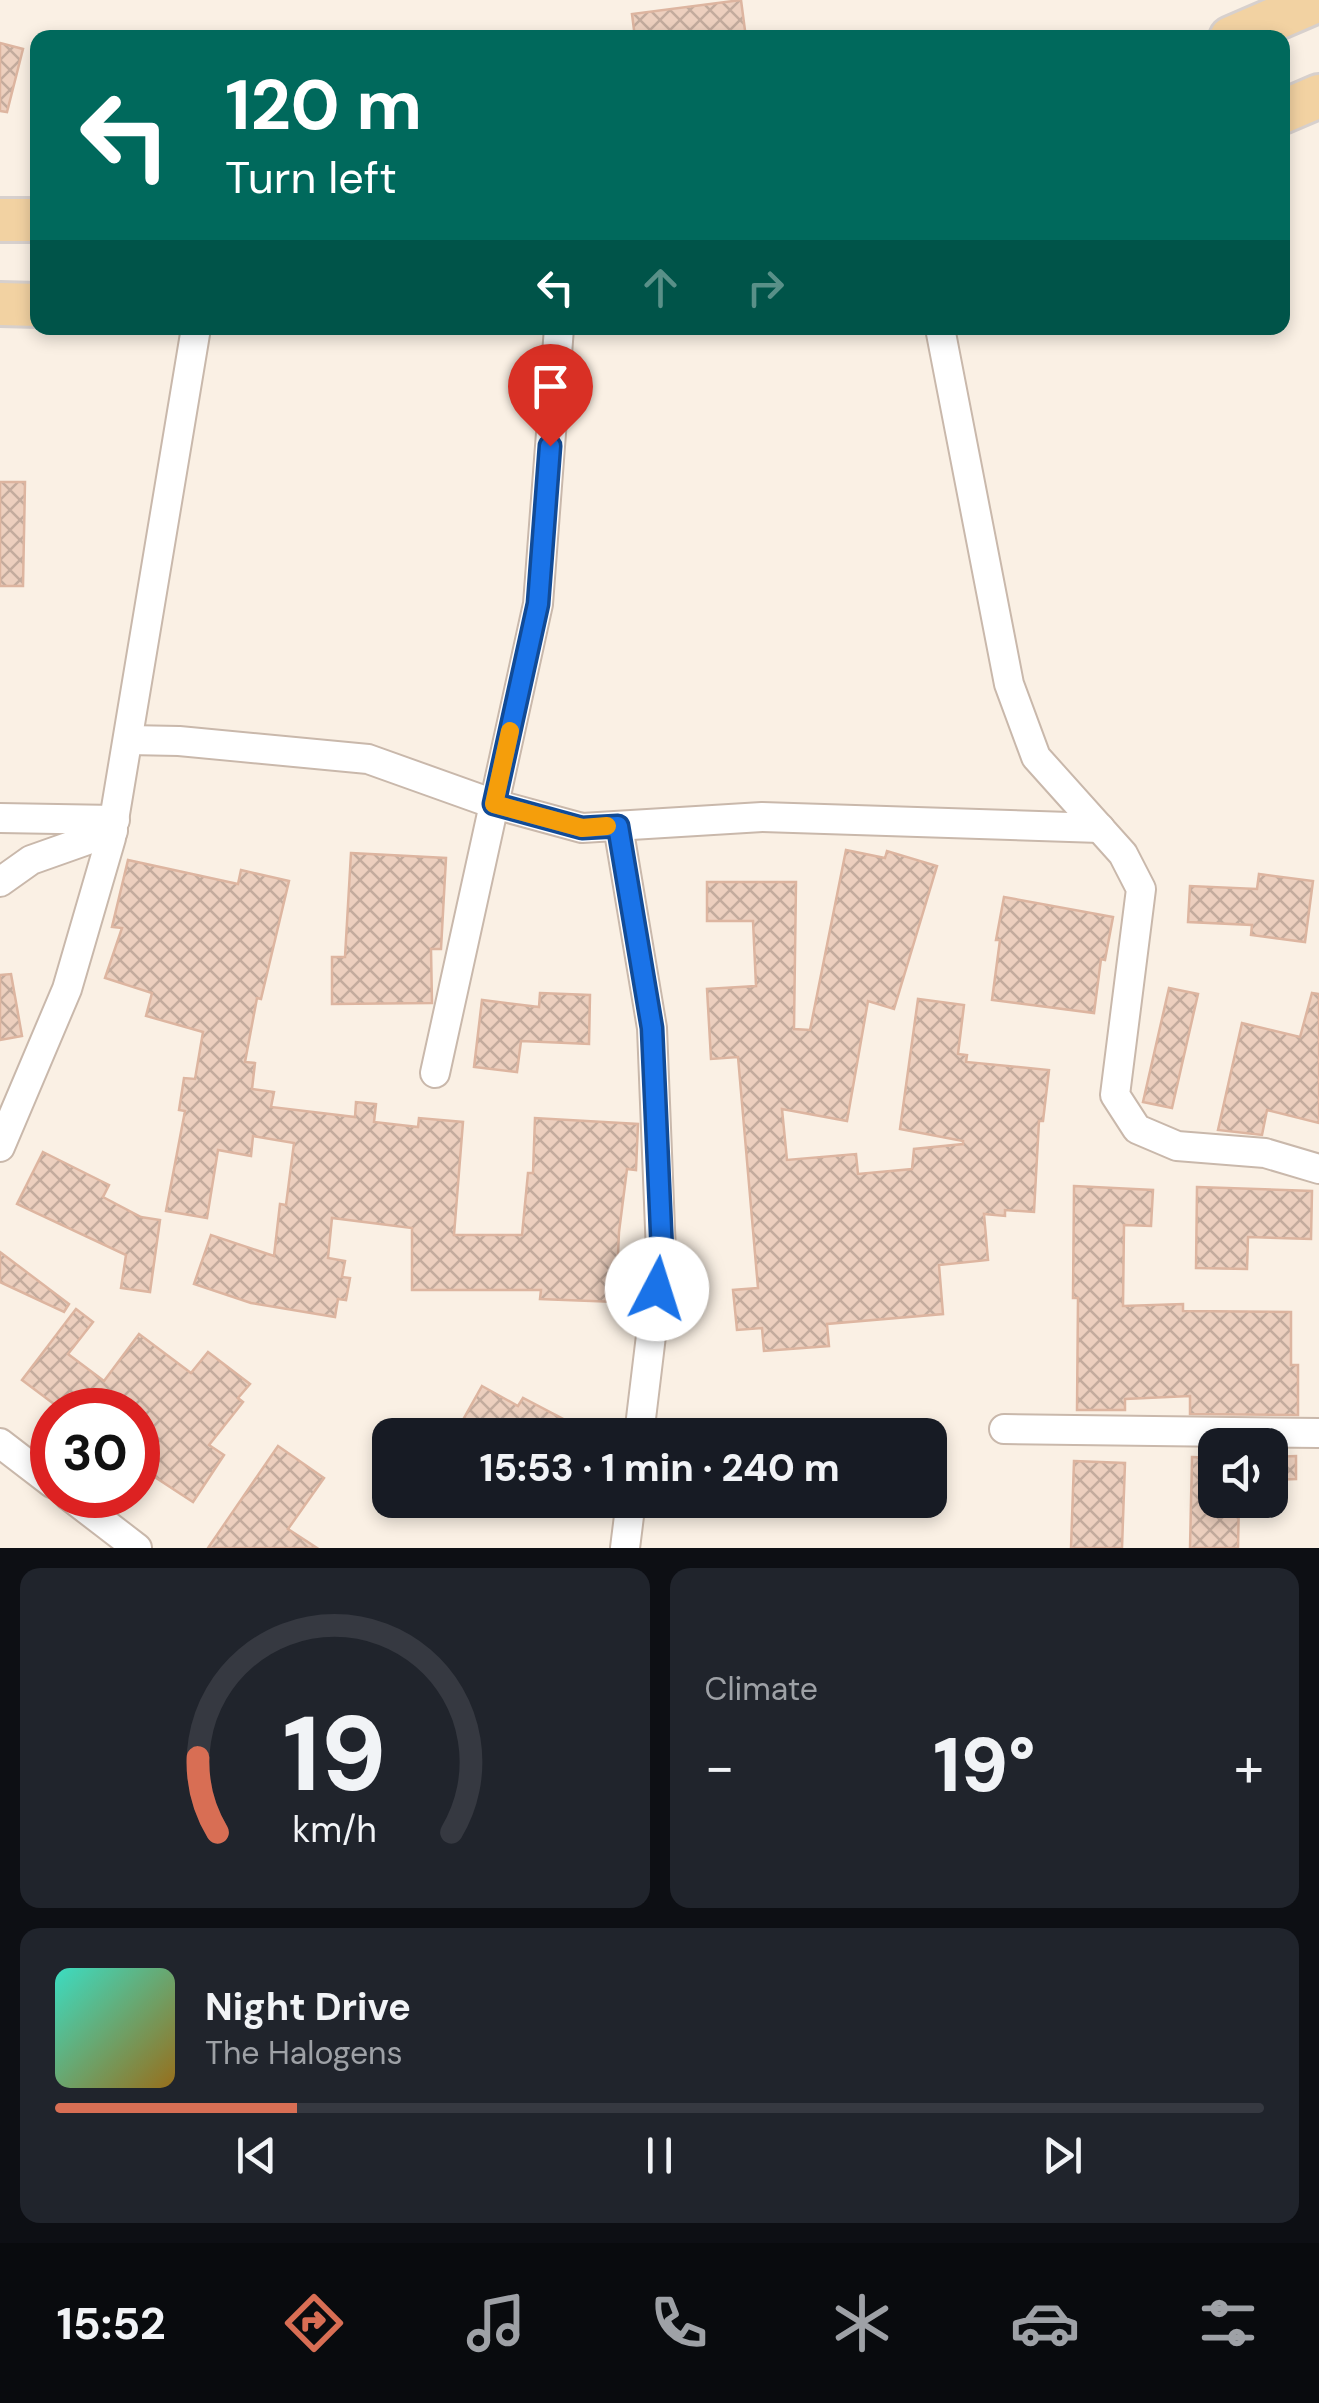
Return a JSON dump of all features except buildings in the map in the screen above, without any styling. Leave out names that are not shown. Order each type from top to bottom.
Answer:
[{"type":"main road","points":[[1250,30],[1319,0]]},
{"type":"main road","points":[[1290,109],[1319,96]]},
{"type":"main road","points":[[0,220],[30,220]]},
{"type":"main road","points":[[0,304],[30,305]]},
{"type":"street","points":[[0,1147],[67,989],[114,826],[195,335]]},
{"type":"street","points":[[435,1074],[538,604],[559,335]]},
{"type":"street","points":[[941,335],[1008,684],[1036,758],[1123,854],[1141,889],[1115,1094],[1137,1129],[1177,1146],[1265,1153],[1319,1168]]},
{"type":"street","points":[[128,740],[179,741],[368,759],[494,804],[582,828],[762,817],[1100,828]]},
{"type":"street","points":[[0,818],[114,826]]},
{"type":"street","points":[[0,882],[31,860],[114,826]]},
{"type":"street","points":[[618,826],[652,1028],[662,1253],[641,1418]]},
{"type":"street","points":[[1004,1428],[1319,1433]]},
{"type":"street","points":[[0,1443],[30,1467]]},
{"type":"street","points":[[98,1518],[137,1548]]},
{"type":"street","points":[[626,1548],[629,1518]]},
{"type":"slow traffic","points":[[510,731],[494,804],[582,828],[607,826]]},
{"type":"route","points":[[550,446],[538,604],[494,804],[582,828],[618,826],[652,1028],[662,1253],[657,1289]]}]
